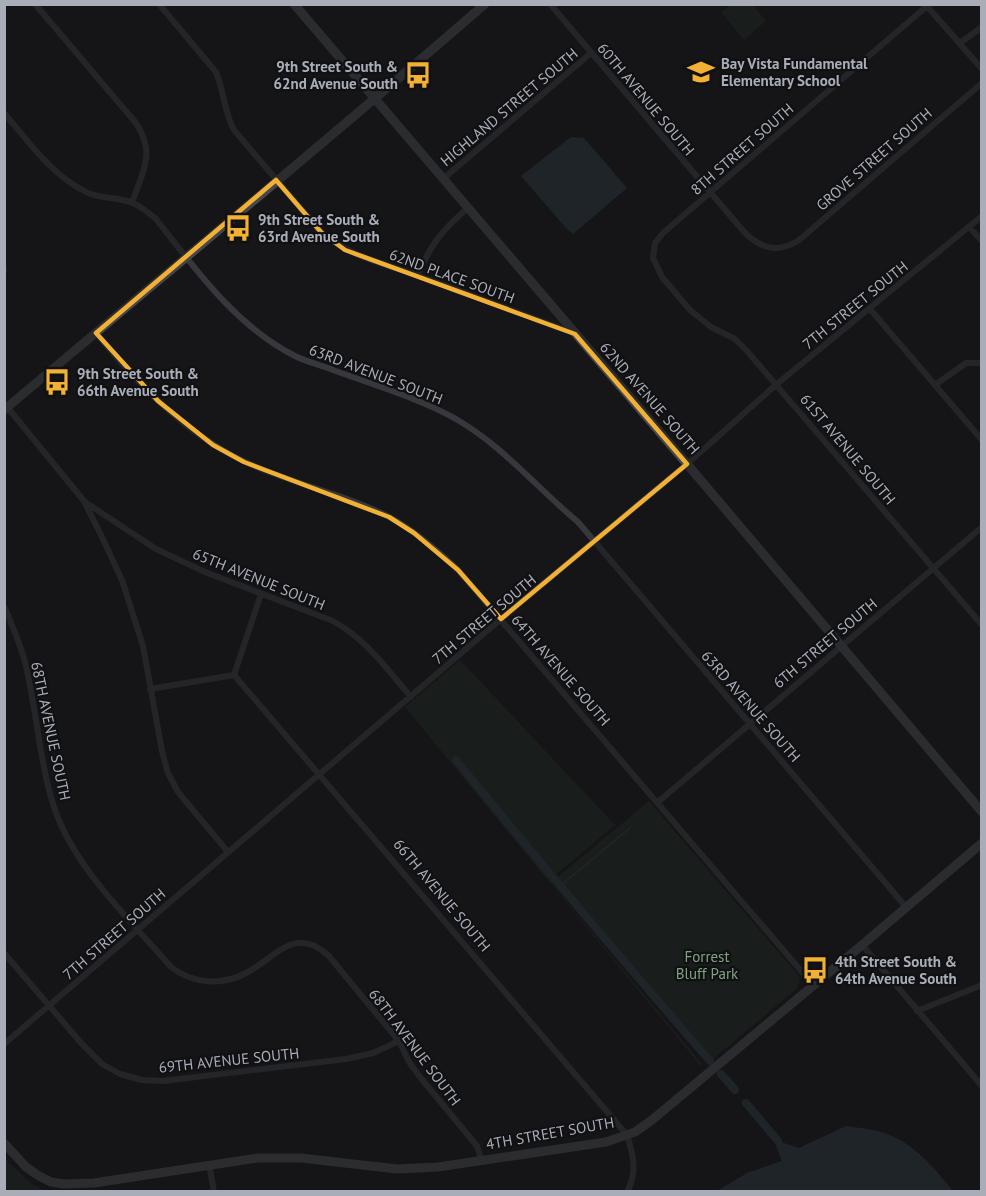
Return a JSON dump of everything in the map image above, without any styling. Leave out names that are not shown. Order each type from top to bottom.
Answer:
[{"type":"street","points":[[35,4],[136,123],[145,137],[148,151],[132,203]]},
{"type":"street","name":"62ND PLACE SOUTH","points":[[159,4],[216,72],[221,84],[228,118],[234,130],[332,242],[359,256],[418,275],[575,334]]},
{"type":"street","name":"62ND AVENUE SOUTH","points":[[294,4],[981,812]]},
{"type":"street","points":[[228,852],[178,792],[168,773],[143,646],[122,580],[84,501],[6,407],[375,99],[485,4]]},
{"type":"street","name":"60TH AVENUE SOUTH","points":[[550,4],[745,234],[755,243],[767,249],[780,248]]},
{"type":"street","points":[[926,5],[981,69]]},
{"type":"street","name":"8TH STREET SOUTH","points":[[684,303],[662,278],[652,258],[655,243],[663,233],[926,5]]},
{"type":"street","points":[[960,43],[981,27]]},
{"type":"street","name":"HIGHLAND STREET SOUTH","points":[[443,179],[591,53]]},
{"type":"street","name":"GROVE STREET SOUTH","points":[[780,248],[798,241],[981,83]]},
{"type":"street","name":"63RD AVENUE SOUTH","points":[[4,113],[46,162],[66,181],[90,194],[132,203],[156,219],[238,316],[272,342],[296,356],[437,408],[487,438],[513,460],[578,522],[906,907]]},
{"type":"street","points":[[418,275],[427,254],[438,237],[468,208]]},
{"type":"street","name":"7TH STREET SOUTH","points":[[4,1044],[501,619],[687,464],[777,384],[981,216]]},
{"type":"street","points":[[969,226],[981,241]]},
{"type":"street","name":"61ST AVENUE SOUTH","points":[[684,303],[711,327],[735,339],[777,384],[981,625]]},
{"type":"street","points":[[870,309],[981,440]]},
{"type":"street","name":"64TH AVENUE SOUTH","points":[[96,333],[130,374],[158,401],[213,445],[244,462],[359,504],[397,522],[437,550],[459,570],[814,986]]},
{"type":"street","points":[[935,385],[966,363],[981,363]]},
{"type":"street","name":"65TH AVENUE SOUTH","points":[[84,501],[156,549],[205,572],[333,621],[349,630],[364,642],[411,697]]},
{"type":"street","name":"6TH STREET SOUTH","points":[[658,802],[981,527]]},
{"type":"street","points":[[150,689],[234,675],[261,594]]},
{"type":"street","name":"68TH AVENUE SOUTH","points":[[4,606],[25,662],[47,782],[55,810],[82,862],[138,929],[171,967],[182,976],[204,982],[240,976],[260,965],[281,948],[291,944],[309,944],[320,948],[399,1041],[409,1062],[477,1146],[482,1161]]},
{"type":"street","name":"66TH AVENUE SOUTH","points":[[234,675],[627,1135]]},
{"type":"street","name":"4TH STREET SOUTH","points":[[4,1143],[26,1167],[51,1182],[64,1184],[93,1183],[258,1158],[301,1158],[397,1168],[438,1167],[606,1142],[627,1135],[652,1120],[814,986],[981,843]]},
{"type":"street","points":[[862,945],[981,1086]]},
{"type":"street","name":"69TH AVENUE SOUTH","points":[[4,953],[102,1064],[120,1074],[141,1080],[163,1081],[346,1059],[373,1053],[399,1041]]},
{"type":"street","points":[[917,1011],[980,987]]},
{"type":"street","points":[[627,1135],[634,1156],[631,1184],[627,1191]]},
{"type":"street","points":[[209,1164],[214,1191]]},
{"type":"highlighted area","points":[[276,180],[321,232],[345,250],[575,334],[687,464],[501,619],[458,570],[414,533],[389,517],[244,462],[213,445],[158,401],[96,333]]},
{"type":"green space","points":[[730,5],[753,5],[766,21],[744,40],[721,12]]},
{"type":"green space","points":[[460,660],[615,825],[552,878],[551,883],[702,1064],[700,1065],[405,707]]},
{"type":"green space","name":"Forrest Bluff Park","points":[[649,801],[799,976],[800,982],[796,989],[713,1059],[705,1061],[554,880]]},
{"type":"green space","points":[[4,1158],[31,1183],[45,1191],[5,1191]]},
{"type":"shaded area","points":[[571,137],[584,138],[627,188],[573,234],[521,176]]},
{"type":"shaded area","points":[[846,1126],[882,1132],[907,1144],[924,1158],[953,1191],[717,1191],[747,1173],[782,1161],[775,1143],[778,1141],[799,1148]]},
{"type":"waterway","points":[[456,760],[710,1061]]},
{"type":"waterway","points":[[559,887],[630,828]]},
{"type":"waterway","points":[[721,1074],[735,1090]]},
{"type":"waterway","points":[[746,1103],[778,1141]]},
{"type":"place","name":"Bay Vista Fundamental Elementary School","points":[[701,72]]},
{"type":"place","name":"9th Street South & 62nd Avenue South","points":[[418,75]]},
{"type":"place","name":"9th Street South & 63rd Avenue South","points":[[238,228]]},
{"type":"place","name":"9th Street South & 66th Avenue South","points":[[57,382]]},
{"type":"place","name":"4th Street South & 64th Avenue South","points":[[815,970]]}]
